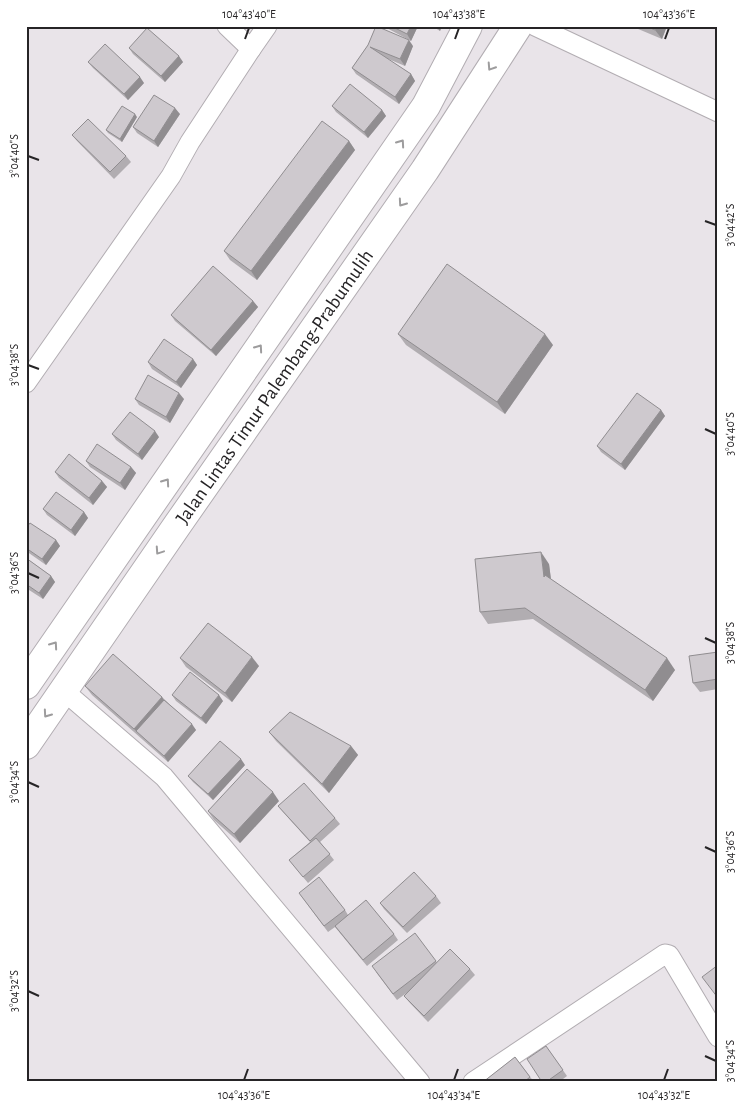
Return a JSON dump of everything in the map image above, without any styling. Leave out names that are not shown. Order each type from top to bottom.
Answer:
[{"type":"highway","name":"Jalan Lintas Timur Palembang-Prabumulih","points":[[26,685],[426,106],[468,26]]},
{"type":"highway","name":"Jalan Lintas Timur Palembang-Prabumulih","points":[[26,745],[425,170],[518,26]]},
{"type":"street","points":[[227,26],[251,49]]},
{"type":"street","points":[[26,382],[171,176],[190,142],[267,26]]},
{"type":"street","points":[[535,26],[718,112]]},
{"type":"street","points":[[64,690],[164,777],[420,1082]]},
{"type":"street","points":[[473,1082],[665,954],[671,958],[718,1037]]},
{"type":"building","points":[[376,26],[409,40],[400,59],[370,47],[411,74],[395,97],[352,68],[368,45]]},
{"type":"building","points":[[391,26],[411,26],[407,34]]},
{"type":"building","points":[[646,26],[657,26],[655,30]]},
{"type":"building","points":[[147,28],[179,56],[161,76],[129,48]]},
{"type":"building","points":[[105,44],[140,77],[124,94],[88,62]]},
{"type":"building","points":[[350,84],[382,110],[364,132],[332,106]]},
{"type":"building","points":[[154,95],[175,108],[154,141],[133,127]]},
{"type":"building","points":[[122,106],[135,114],[120,139],[106,130]]},
{"type":"building","points":[[88,119],[126,156],[110,172],[72,135]]},
{"type":"building","points":[[322,121],[349,141],[251,271],[224,251]]},
{"type":"building","points":[[447,264],[545,334],[497,402],[398,334]]},
{"type":"building","points":[[213,266],[253,301],[211,350],[171,315]]},
{"type":"building","points":[[164,339],[193,359],[176,382],[148,362]]},
{"type":"building","points":[[148,375],[179,393],[166,417],[135,399]]},
{"type":"building","points":[[637,393],[661,410],[621,464],[597,446]]},
{"type":"building","points":[[130,412],[155,431],[138,454],[112,434]]},
{"type":"building","points":[[97,444],[131,467],[120,483],[86,461]]},
{"type":"building","points":[[69,454],[102,481],[89,498],[55,472]]},
{"type":"building","points":[[56,492],[84,512],[71,530],[43,509]]},
{"type":"building","points":[[30,523],[56,540],[42,559],[26,548],[26,528]]},
{"type":"building","points":[[541,552],[544,577],[545,575],[667,658],[645,690],[525,608],[480,612],[475,559]]},
{"type":"building","points":[[26,558],[51,576],[39,593],[26,584]]},
{"type":"building","points":[[208,623],[252,657],[225,693],[180,658]]},
{"type":"building","points":[[718,652],[718,679],[693,683],[689,656]]},
{"type":"building","points":[[113,654],[162,697],[134,729],[85,686]]},
{"type":"building","points":[[190,672],[219,695],[201,718],[172,695]]},
{"type":"building","points":[[164,700],[192,724],[164,756],[136,731]]},
{"type":"building","points":[[290,712],[351,746],[322,784],[269,732]]},
{"type":"building","points":[[220,741],[241,759],[208,794],[188,776]]},
{"type":"building","points":[[247,769],[273,792],[234,834],[208,811]]},
{"type":"building","points":[[304,783],[335,818],[310,841],[278,806]]},
{"type":"building","points":[[316,838],[330,854],[303,877],[289,860]]},
{"type":"building","points":[[414,872],[436,896],[403,927],[380,903]]},
{"type":"building","points":[[319,877],[345,910],[324,926],[299,893]]},
{"type":"building","points":[[366,900],[394,934],[363,960],[335,926]]},
{"type":"building","points":[[415,933],[436,961],[393,994],[372,966]]},
{"type":"building","points":[[450,949],[470,969],[424,1016],[404,996]]},
{"type":"building","points":[[718,965],[718,998],[702,977]]},
{"type":"building","points":[[546,1046],[563,1070],[546,1082],[542,1082],[527,1059]]},
{"type":"building","points":[[515,1057],[530,1077],[524,1082],[483,1082]]}]
